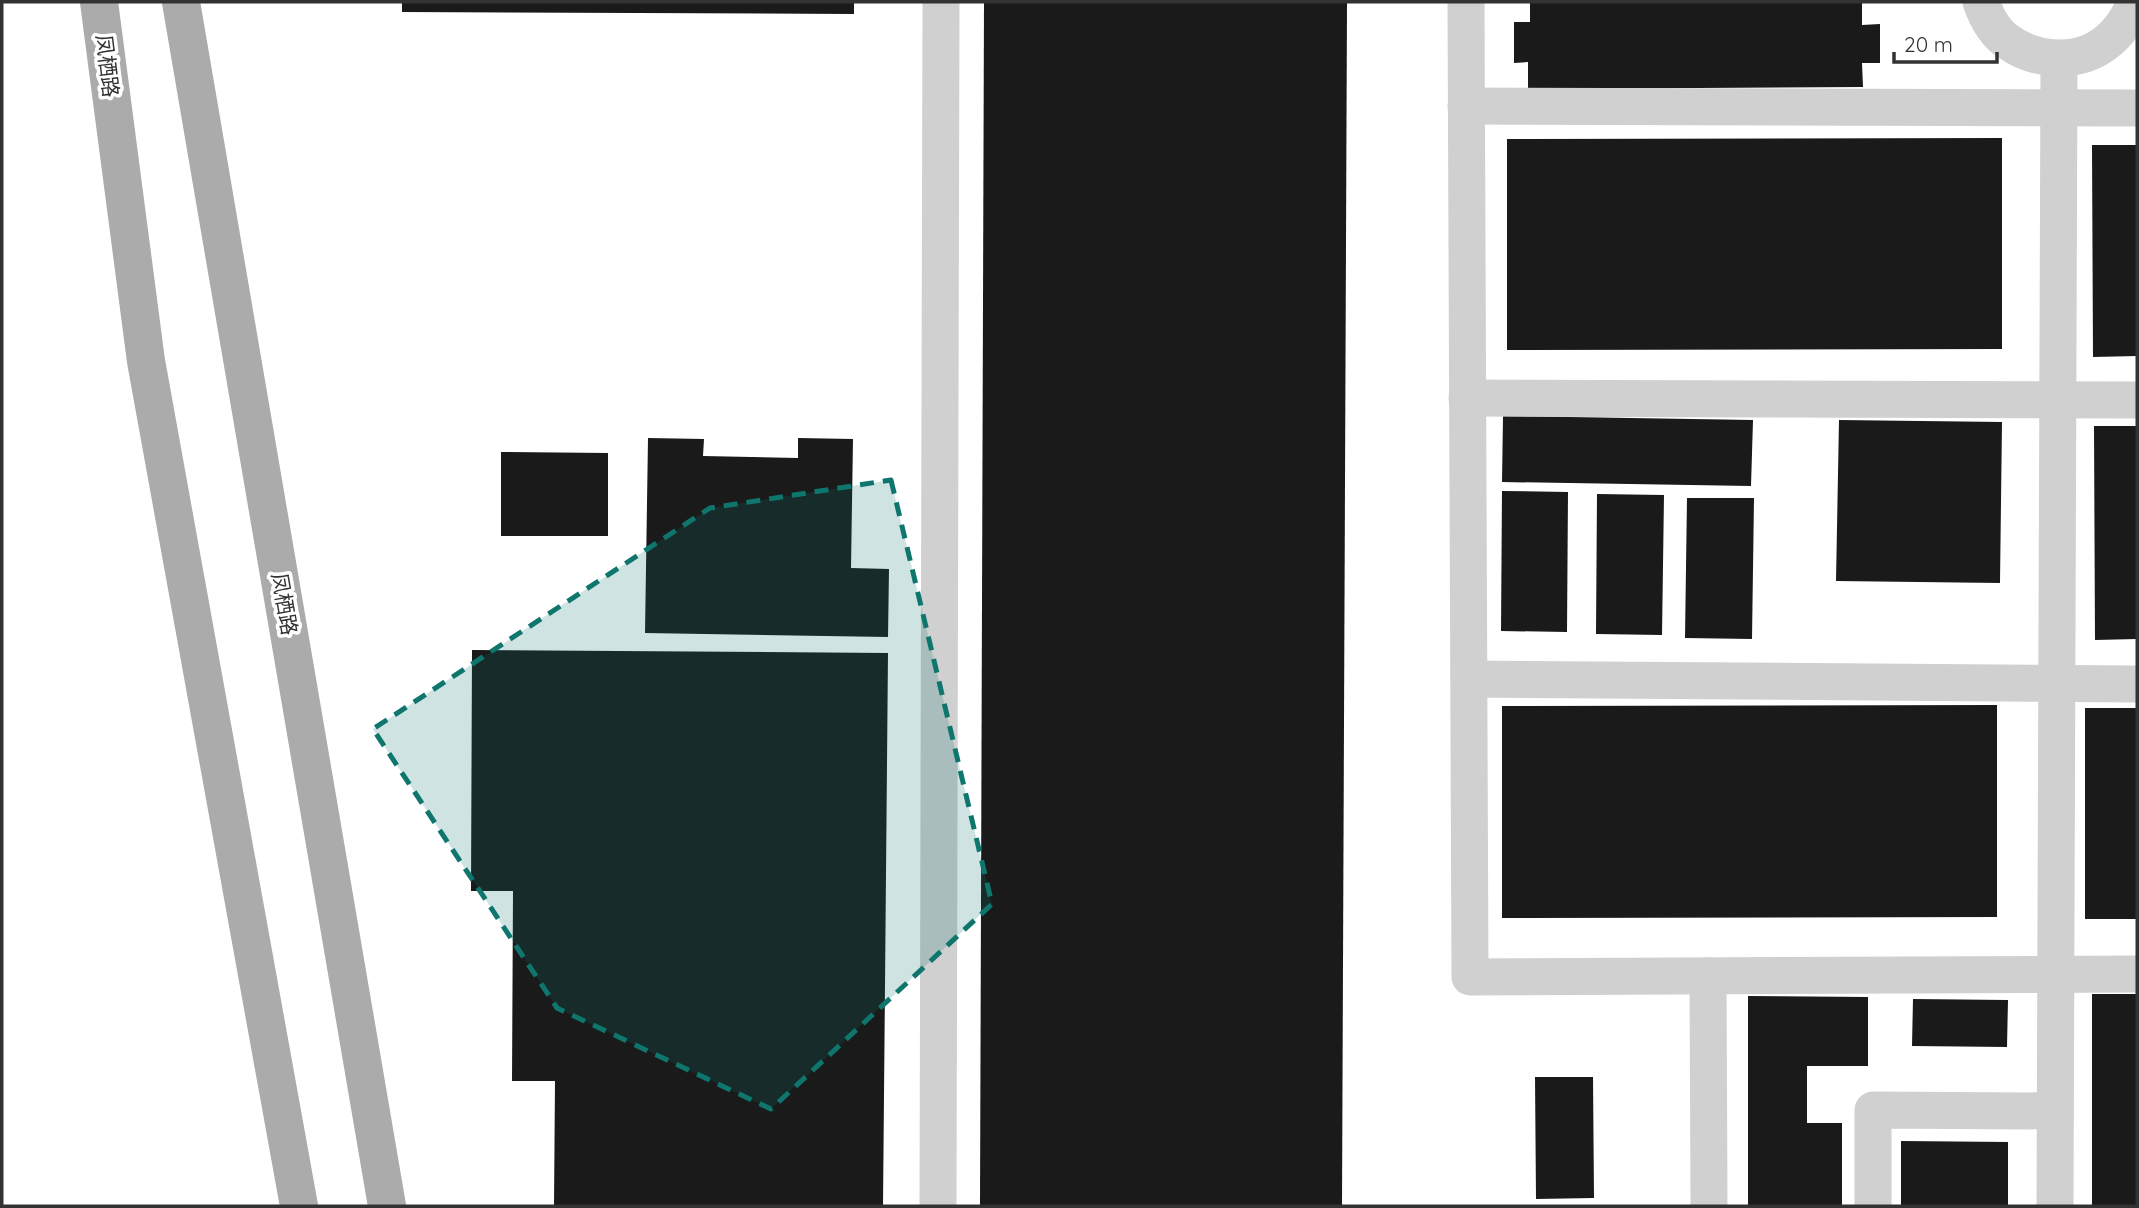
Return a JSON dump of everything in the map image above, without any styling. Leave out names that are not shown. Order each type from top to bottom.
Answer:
[{"type":"main road","name":"凤栖路","points":[[99,2],[146,360],[299,1206]]},
{"type":"main road","name":"凤栖路","points":[[181,2],[387,1206]]},
{"type":"lane","points":[[938,1206],[942,2]]},
{"type":"lane","points":[[1466,2],[1470,977],[2137,974]]},
{"type":"lane","points":[[1981,2],[1987,19],[2006,40],[2031,54],[2059,59],[2084,55],[2107,43],[2125,24],[2136,2]]},
{"type":"lane","points":[[2055,1206],[2059,59]]},
{"type":"lane","points":[[1466,106],[2137,108]]},
{"type":"lane","points":[[1467,397],[2137,400]]},
{"type":"lane","points":[[1469,679],[2137,684]]},
{"type":"lane","points":[[1709,976],[1709,1206]]},
{"type":"lane","points":[[1872,1206],[1873,1110],[2055,1111]]},
{"type":"highlighted area","points":[[891,480],[992,904],[771,1109],[557,1008],[373,729],[710,508]]},
{"type":"building","points":[[402,2],[854,2],[854,14],[402,12]]},
{"type":"building","points":[[984,2],[1347,2],[1342,1206],[980,1206]]},
{"type":"building","points":[[1530,2],[1862,2],[1862,25],[1880,24],[1880,63],[1862,63],[1863,87],[1528,89],[1528,62],[1514,63],[1514,22],[1530,22]]},
{"type":"building","points":[[2002,138],[2002,349],[1507,350],[1507,139]]},
{"type":"building","points":[[2092,145],[2137,145],[2137,356],[2093,357]]},
{"type":"building","points":[[1503,416],[1753,420],[1751,486],[1502,482]]},
{"type":"building","points":[[1839,420],[2002,422],[2000,583],[1836,581]]},
{"type":"building","points":[[2094,426],[2137,426],[2137,639],[2095,640]]},
{"type":"building","points":[[648,438],[704,439],[703,456],[798,458],[798,438],[853,439],[851,568],[889,569],[888,637],[645,633]]},
{"type":"building","points":[[501,452],[608,453],[608,536],[501,536]]},
{"type":"building","points":[[1502,491],[1568,492],[1567,632],[1501,631]]},
{"type":"building","points":[[1597,494],[1664,495],[1662,635],[1596,634]]},
{"type":"building","points":[[1687,498],[1754,498],[1752,639],[1685,638]]},
{"type":"building","points":[[472,650],[888,653],[883,1206],[554,1206],[555,1081],[512,1081],[513,891],[471,891]]},
{"type":"building","points":[[1997,705],[1997,917],[1502,918],[1502,706]]},
{"type":"building","points":[[2085,708],[2137,708],[2137,919],[2085,919]]},
{"type":"building","points":[[2092,994],[2137,994],[2137,1206],[2092,1206]]},
{"type":"building","points":[[1748,996],[1868,997],[1868,1066],[1807,1066],[1807,1123],[1842,1123],[1842,1206],[1748,1206]]},
{"type":"building","points":[[1913,999],[2008,1000],[2007,1047],[1912,1046]]},
{"type":"building","points":[[1535,1077],[1593,1077],[1594,1198],[1536,1199]]},
{"type":"building","points":[[1901,1141],[2008,1142],[2008,1206],[1901,1206]]}]
